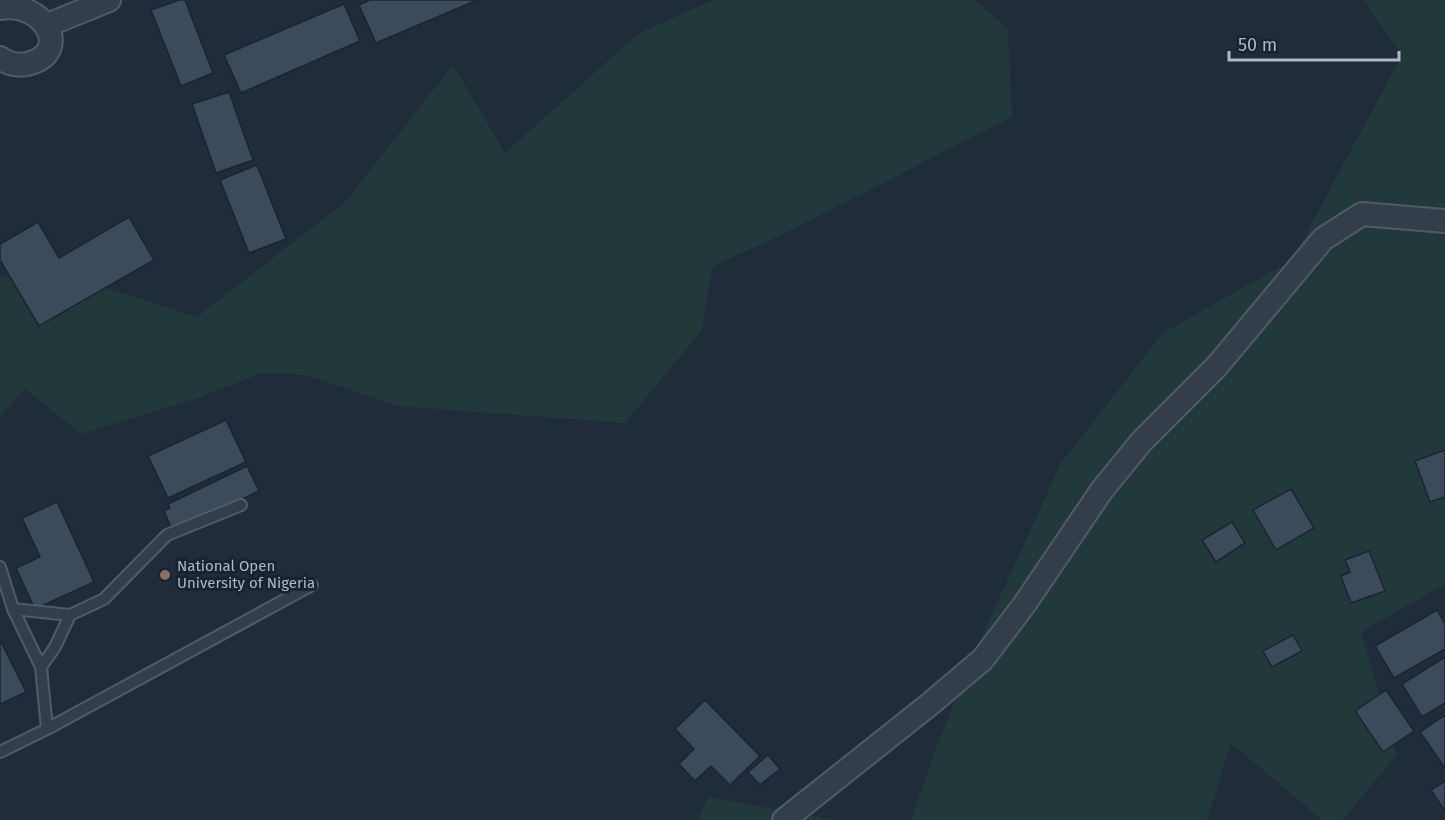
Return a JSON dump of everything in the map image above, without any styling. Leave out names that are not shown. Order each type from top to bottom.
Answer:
[{"type":"street","points":[[50,24],[109,0]]},
{"type":"street","points":[[0,58],[15,64],[36,61],[49,45],[51,34],[50,24],[43,12],[32,3],[18,1],[4,4]]},
{"type":"street","points":[[784,820],[983,659],[1024,605],[1102,490],[1136,449],[1217,366],[1323,239],[1362,214],[1445,220]]},
{"type":"lane","points":[[13,609],[70,615],[104,599],[167,535],[241,504]]},
{"type":"lane","points":[[0,567],[13,609],[41,667],[46,729]]},
{"type":"lane","points":[[0,752],[312,585]]},
{"type":"lane","points":[[41,667],[55,647],[70,615]]},
{"type":"green space","points":[[713,0],[976,0],[1008,30],[1012,117],[783,234],[712,267],[702,330],[625,423],[398,406],[306,375],[262,373],[195,399],[81,434],[25,389],[0,416],[0,276],[82,280],[197,317],[345,202],[453,65],[505,153],[639,33]]},
{"type":"green space","points":[[1363,0],[1445,0],[1445,584],[1361,632],[1397,754],[1343,820],[1322,820],[1231,743],[1207,820],[911,820],[934,753],[981,638],[1061,463],[1163,333],[1292,260],[1402,55]]},
{"type":"green space","points":[[708,797],[837,820],[697,820]]},
{"type":"building","points":[[185,0],[213,73],[181,86],[151,10]]},
{"type":"building","points":[[370,0],[477,0],[376,43],[359,5]]},
{"type":"building","points":[[344,4],[360,41],[241,93],[224,55]]},
{"type":"building","points":[[229,92],[253,160],[216,173],[192,104]]},
{"type":"building","points":[[257,165],[286,239],[249,253],[220,180]]},
{"type":"building","points":[[129,217],[154,260],[39,326],[0,260],[0,244],[38,222],[59,258]]},
{"type":"building","points":[[226,420],[246,462],[168,498],[148,456]]},
{"type":"building","points":[[1445,450],[1445,497],[1430,502],[1415,461]]},
{"type":"building","points":[[247,466],[259,491],[180,529],[178,524],[171,527],[164,511],[170,508],[168,504]]},
{"type":"building","points":[[1291,489],[1314,528],[1276,550],[1253,510]]},
{"type":"building","points":[[57,502],[94,582],[35,609],[16,568],[40,557],[22,518]]},
{"type":"building","points":[[1232,522],[1245,543],[1216,562],[1202,540]]},
{"type":"building","points":[[1369,551],[1385,591],[1351,603],[1341,576],[1350,572],[1345,560]]},
{"type":"building","points":[[1437,610],[1445,624],[1445,649],[1394,678],[1375,646]]},
{"type":"building","points":[[1293,635],[1302,651],[1272,667],[1263,651]]},
{"type":"building","points":[[0,640],[26,692],[0,704]]},
{"type":"building","points":[[1445,657],[1445,703],[1422,717],[1402,684]]},
{"type":"building","points":[[1386,690],[1414,731],[1383,752],[1355,711]]},
{"type":"building","points":[[705,700],[760,756],[730,785],[711,766],[695,781],[679,764],[694,749],[675,729]]},
{"type":"building","points":[[1445,715],[1445,768],[1420,732]]},
{"type":"building","points":[[768,755],[780,769],[760,785],[748,772]]},
{"type":"building","points":[[1445,781],[1445,811],[1431,790]]},
{"type":"place","name":"National Open University of Nigeria","points":[[165,575]]}]
